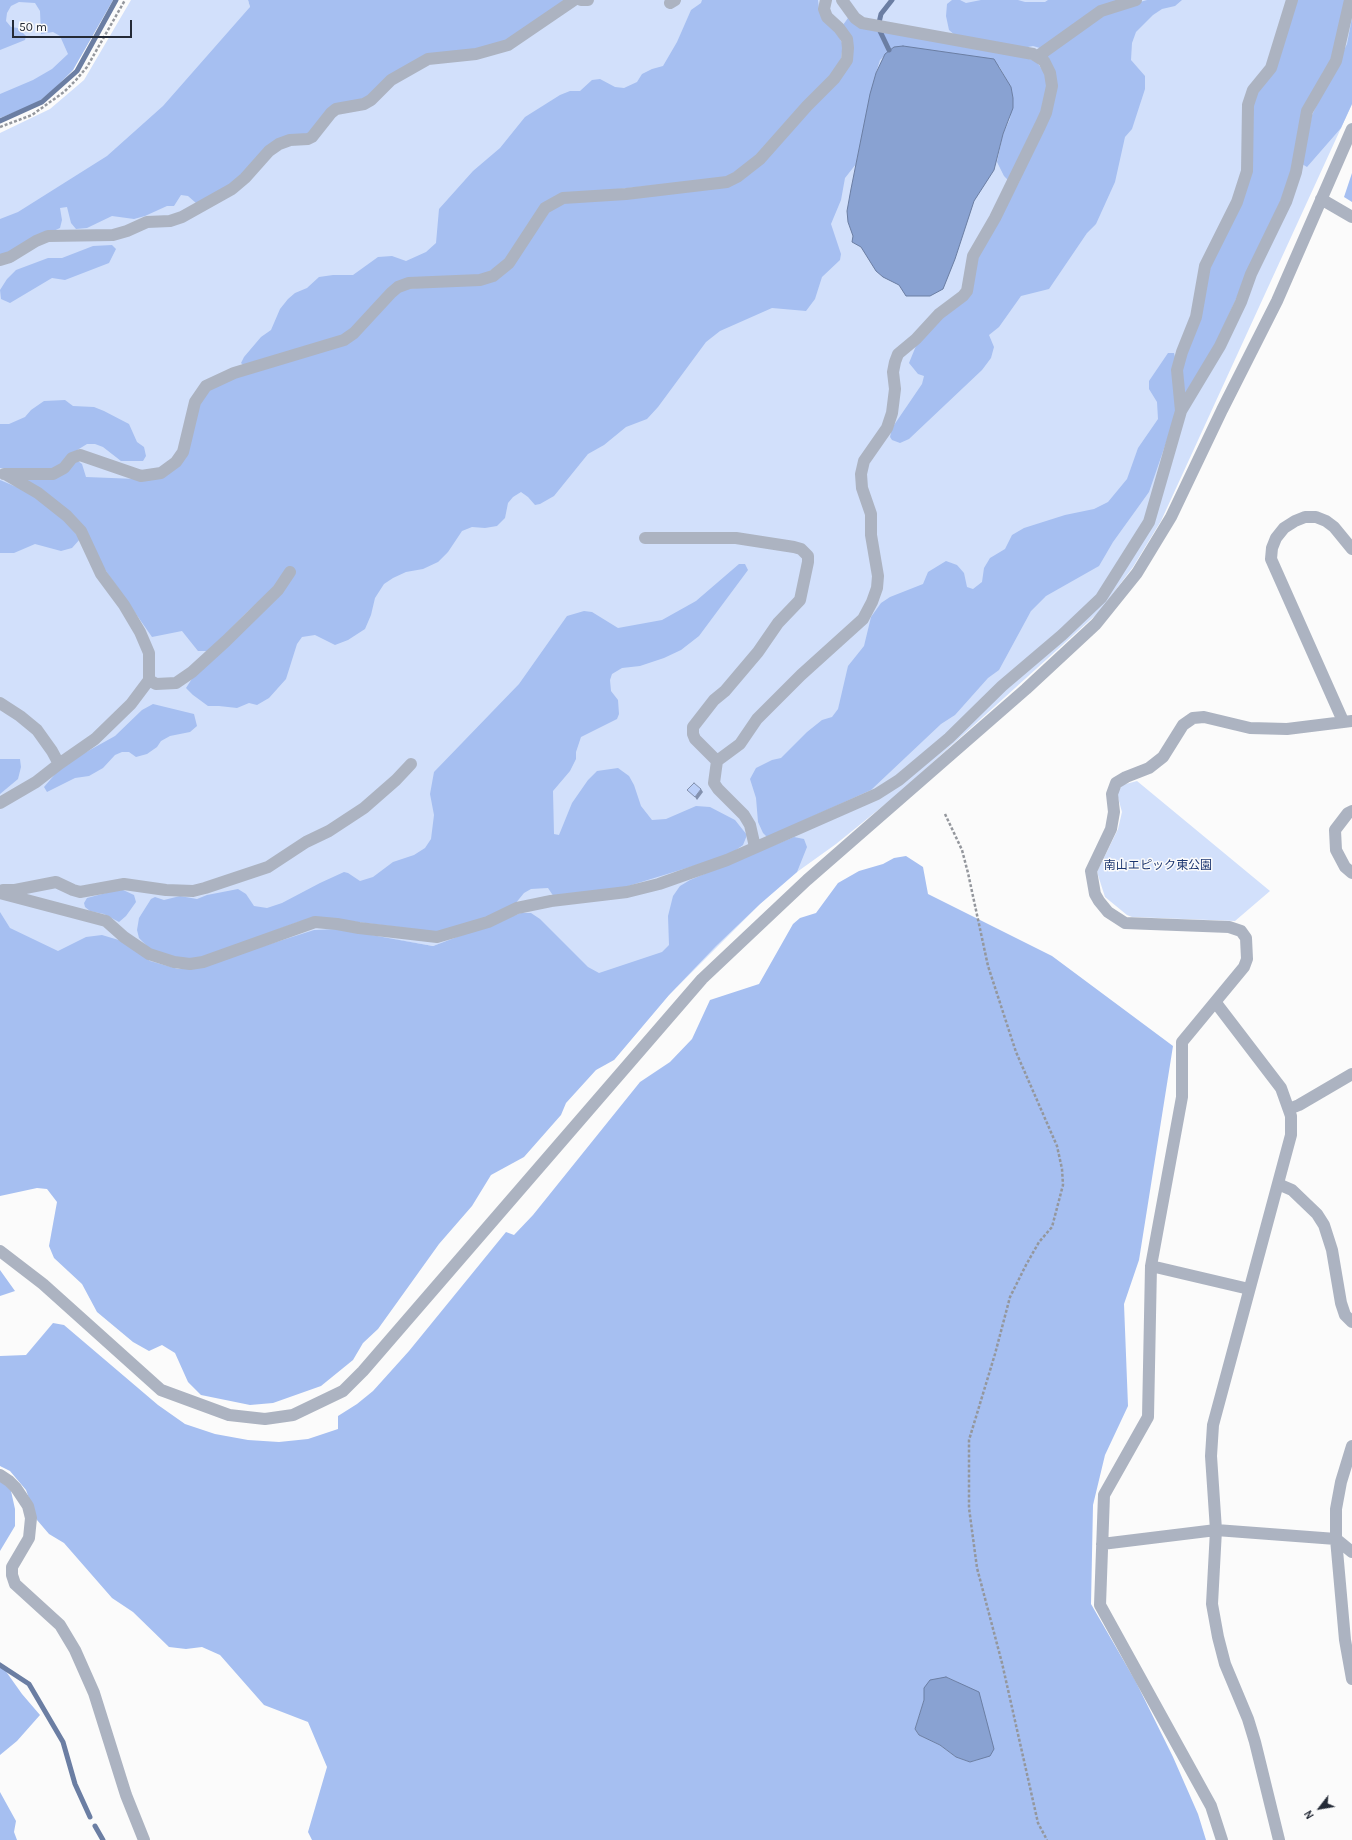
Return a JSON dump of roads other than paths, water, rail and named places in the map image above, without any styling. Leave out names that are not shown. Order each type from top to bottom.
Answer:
[{"type":"street","points":[[0,260],[10,257],[36,241],[48,236],[113,235],[127,231],[147,222],[170,221],[182,217],[232,189],[245,178],[269,151],[279,144],[290,140],[308,139],[312,137],[336,109],[364,104],[391,80],[428,59],[476,54],[508,45],[574,0]]},
{"type":"street","points":[[581,0],[588,0]]},
{"type":"street","points":[[2,474],[53,474],[64,468],[72,458],[80,455],[141,476],[161,473],[176,462],[183,452],[195,402],[206,386],[234,373],[344,340],[354,333],[391,293],[409,283],[480,280],[493,276],[509,263],[545,208],[563,198],[634,194],[727,182],[737,177],[760,159],[807,106],[834,79],[847,60],[848,48],[846,39],[839,28],[827,17],[824,9],[826,0]]},
{"type":"street","points":[[755,848],[750,825],[744,815],[718,789],[714,782],[717,761],[740,744],[757,719],[801,675],[863,619],[872,602],[877,588],[878,576],[871,535],[870,514],[862,488],[861,474],[864,461],[887,428],[892,413],[895,389],[893,372],[898,354],[916,339],[939,314],[963,296],[966,291],[973,256],[995,218],[1040,126],[1046,113],[1052,86],[1047,67],[1044,61],[1038,56],[1022,51],[862,23],[855,18],[842,0]]},
{"type":"street","points":[[1038,56],[1101,11],[1136,0]]},
{"type":"street","points":[[1182,411],[1177,370],[1182,352],[1196,317],[1205,266],[1237,202],[1247,172],[1248,105],[1253,90],[1271,68],[1292,0]]},
{"type":"street","points":[[0,891],[106,921],[124,937],[149,954],[174,962],[190,964],[203,962],[315,922],[437,937],[488,922],[517,908],[551,901],[628,892],[659,884],[727,860],[878,794],[899,780],[949,738],[1002,686],[1062,635],[1101,598],[1149,522],[1182,411],[1220,346],[1241,302],[1251,274],[1286,202],[1296,172],[1307,111],[1336,61],[1350,0]]},
{"type":"street","points":[[0,1251],[43,1284],[161,1390],[229,1415],[265,1419],[293,1415],[343,1391],[363,1371],[702,979],[807,880],[1026,689],[1096,624],[1138,573],[1171,518],[1222,410],[1277,301],[1320,199],[1352,129]]},
{"type":"street","points":[[1320,199],[1352,217]]},
{"type":"street","points":[[0,803],[36,782],[58,764],[95,739],[131,704],[149,680],[149,653],[140,632],[124,604],[101,574],[81,532],[67,516],[38,493],[2,474]]},
{"type":"street","points":[[1222,1840],[1211,1806],[1100,1605],[1104,1495],[1148,1417],[1151,1266],[1182,1097],[1182,1042],[1216,1003],[1244,967],[1247,959],[1246,938],[1241,931],[1229,927],[1125,924],[1108,912],[1095,894],[1091,871],[1111,829],[1114,812],[1112,794],[1116,783],[1126,777],[1149,768],[1163,757],[1183,725],[1193,718],[1204,717],[1250,728],[1272,729],[1287,729],[1347,721],[1271,559],[1272,548],[1276,538],[1284,528],[1305,517],[1316,517],[1334,526],[1352,549]]},
{"type":"street","points":[[645,538],[736,538],[801,549],[808,556],[800,600],[778,623],[758,652],[725,691],[714,700],[693,727],[692,734],[695,739],[717,761]]},
{"type":"street","points":[[149,680],[156,684],[176,683],[192,672],[278,590],[290,572]]},
{"type":"street","points":[[0,703],[20,716],[37,730],[52,751],[58,764]]},
{"type":"street","points":[[0,891],[15,890],[56,882],[80,892],[124,884],[166,890],[193,890],[204,888],[268,867],[306,842],[329,830],[364,808],[396,780],[411,764]]},
{"type":"street","points":[[1352,811],[1348,813],[1336,830],[1336,850],[1345,867],[1352,873]]},
{"type":"street","points":[[1216,1003],[1281,1088],[1291,1116],[1291,1135],[1213,1425],[1211,1456],[1216,1530],[1212,1604],[1225,1664],[1248,1719],[1279,1840]]},
{"type":"street","points":[[1288,1109],[1299,1105],[1352,1074]]},
{"type":"street","points":[[1278,1184],[1292,1190],[1317,1214],[1324,1225],[1332,1250],[1341,1303],[1345,1315],[1352,1322]]},
{"type":"street","points":[[1151,1266],[1250,1289]]},
{"type":"street","points":[[1352,1446],[1341,1482],[1336,1509],[1336,1539],[1345,1640],[1352,1679]]},
{"type":"street","points":[[0,1475],[9,1480],[16,1488],[28,1506],[31,1518],[29,1538],[12,1567],[13,1580],[22,1592],[38,1604],[60,1625],[75,1650],[94,1693],[126,1795],[144,1840]]},
{"type":"street","points":[[1102,1544],[1216,1530],[1336,1539],[1352,1552]]},
{"type":"waterway","points":[[0,121],[42,102],[77,71],[116,0]]},
{"type":"waterway","points":[[889,50],[878,27],[881,14],[892,0]]},
{"type":"waterway","points":[[0,1665],[29,1684],[63,1742],[75,1784],[90,1817]]},
{"type":"waterway","points":[[95,1826],[103,1840]]},
{"type":"park label","name":"南山エピック東公園","points":[[1158,866]]}]
